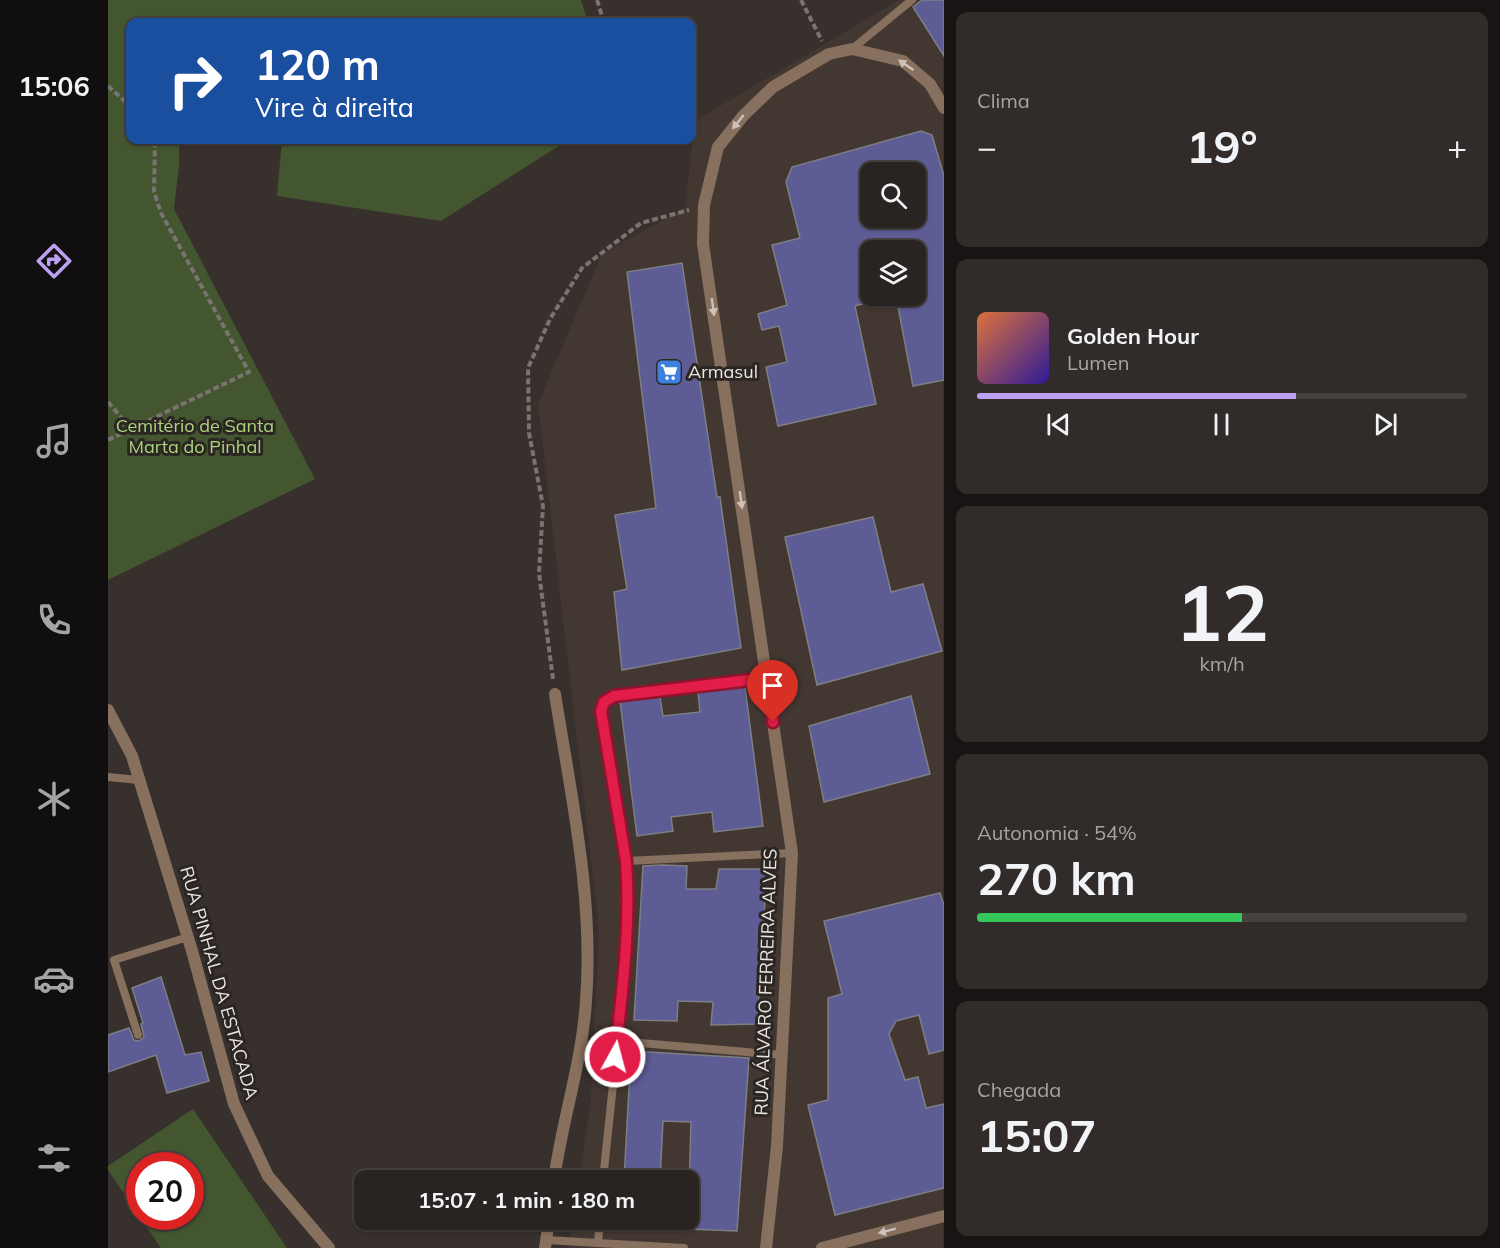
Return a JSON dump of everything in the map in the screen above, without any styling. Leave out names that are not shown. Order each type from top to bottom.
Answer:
[{"type":"street","name":"RUA ÁLVARO FERREIRA ALVES","points":[[766,1248],[777,1146],[792,853],[703,244],[704,205],[718,147],[743,116],[773,87],[830,54],[852,49],[903,61],[930,84],[944,108]]},
{"type":"street","points":[[555,694],[586,899],[586,1000],[579,1064],[556,1170]]},
{"type":"street","name":"RUA PINHAL DA ESTACADA","points":[[108,710],[132,756],[188,938],[234,1104],[268,1176],[330,1248]]},
{"type":"street","points":[[822,1248],[944,1216]]},
{"type":"lane","points":[[852,49],[912,0]]},
{"type":"lane","points":[[604,1170],[623,989],[628,884],[601,711],[604,702],[614,696],[767,678]]},
{"type":"lane","points":[[108,777],[139,780]]},
{"type":"lane","points":[[626,861],[792,853]]},
{"type":"lane","points":[[138,1035],[114,960],[188,938]]},
{"type":"lane","points":[[617,1041],[782,1055]]},
{"type":"lane","points":[[598,1243],[599,1230]]},
{"type":"lane","points":[[545,1244],[598,1243],[684,1248]]},
{"type":"path","points":[[597,0],[603,18]]},
{"type":"path","points":[[801,0],[830,54]]},
{"type":"path","points":[[108,86],[126,102]]},
{"type":"path","points":[[108,440],[249,372],[161,213],[154,192],[155,144]]},
{"type":"path","points":[[555,694],[539,573],[543,506],[529,433],[528,368],[550,319],[582,268],[641,223],[704,205]]},
{"type":"path","points":[[108,402],[131,429]]},
{"type":"shaded area","points":[[899,0],[943,0],[943,1248],[569,1248],[572,1230],[699,1230],[699,1170],[580,1170],[591,1099],[599,929],[538,404],[602,254],[685,208],[692,144],[696,144],[696,120]]},
{"type":"green space","name":"Cemitério de Santa Marta do Pinhal","points":[[108,0],[581,0],[587,18],[126,18],[126,144],[179,144],[174,209],[315,479],[108,580]]},
{"type":"green space","points":[[282,144],[562,144],[441,221],[277,196]]},
{"type":"green space","points":[[193,1109],[287,1248],[161,1248],[149,1230],[204,1230],[204,1152],[129,1152]]},
{"type":"green space","points":[[126,1154],[126,1196],[108,1170],[108,1166]]},
{"type":"building","points":[[922,0],[944,0],[944,56],[913,7]]},
{"type":"building","points":[[921,131],[932,135],[944,176],[944,380],[913,386],[898,306],[926,306],[926,240],[860,240],[860,305],[855,306],[876,404],[778,426],[766,367],[787,362],[779,326],[762,330],[758,314],[787,305],[772,245],[800,238],[786,182],[792,167]]},
{"type":"building","points":[[682,263],[717,497],[720,497],[741,648],[622,670],[614,592],[627,589],[615,515],[656,508],[627,272]]},
{"type":"building","points":[[873,517],[891,592],[923,584],[942,651],[817,685],[785,537]]},
{"type":"building","points":[[745,687],[763,826],[714,832],[712,812],[671,817],[673,831],[637,836],[620,701],[660,697],[663,716],[700,712],[698,692]]},
{"type":"building","points":[[911,696],[930,774],[824,802],[809,726]]},
{"type":"building","points":[[643,866],[687,866],[686,889],[716,889],[719,869],[767,869],[757,1024],[711,1025],[713,1002],[678,1001],[677,1021],[634,1020]]},
{"type":"building","points":[[940,893],[944,905],[944,1050],[929,1054],[919,1015],[896,1021],[889,1034],[905,1080],[918,1077],[926,1108],[944,1104],[944,1188],[835,1215],[808,1105],[828,1100],[828,998],[842,994],[824,921]]},
{"type":"building","points":[[161,977],[185,1055],[201,1052],[209,1081],[167,1093],[156,1055],[108,1072],[108,1035],[129,1028],[134,1040],[139,1041],[144,1037],[141,1024],[143,1023],[132,988]]},
{"type":"building","points":[[631,1051],[749,1058],[737,1231],[699,1229],[699,1170],[690,1170],[691,1122],[663,1121],[661,1170],[625,1170]]},
{"type":"place","name":"Armasul","points":[[669,372]]},
{"type":"route","points":[[615,1057],[623,989],[628,884],[601,711],[604,702],[614,696],[767,678],[773,722]]}]
